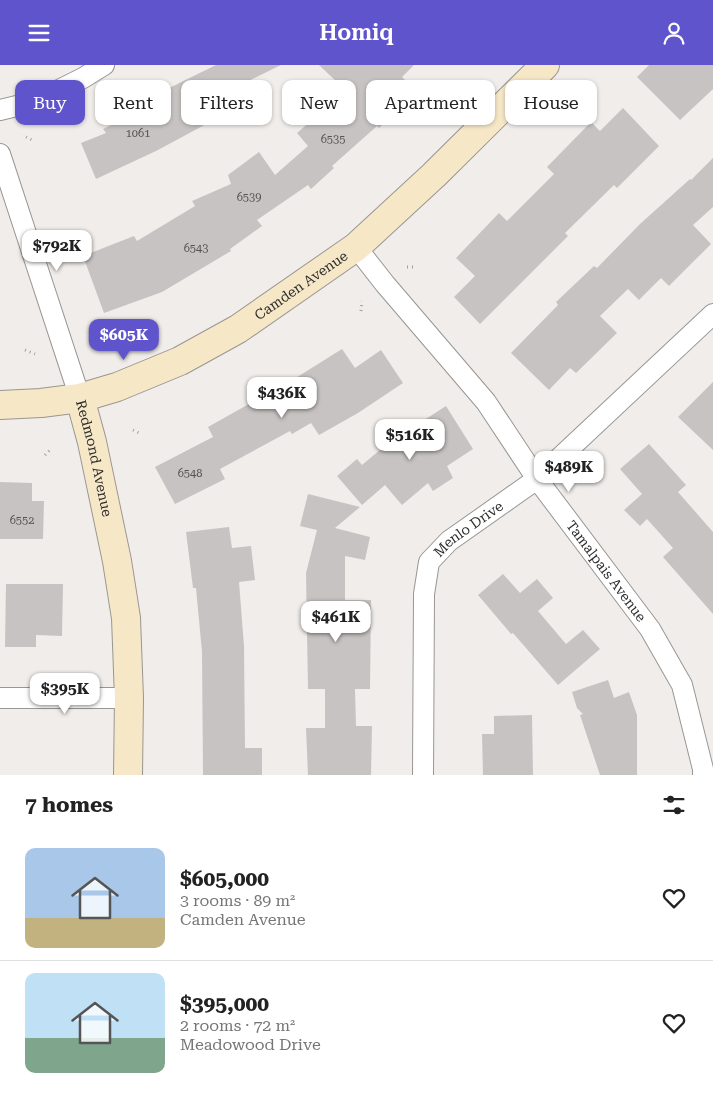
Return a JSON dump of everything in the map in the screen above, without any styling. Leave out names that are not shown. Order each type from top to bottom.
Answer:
[{"type":"street","points":[[0,110],[37,101],[84,78],[104,65]]},
{"type":"street","name":"Camden Avenue","points":[[0,405],[41,403],[80,398],[117,387],[180,361],[238,329],[356,247],[434,175],[545,65]]},
{"type":"street","name":"Redmond Avenue","points":[[0,154],[80,398],[92,441],[117,561],[126,618],[129,698],[128,775]]},
{"type":"street","name":"Tamalpais Avenue","points":[[356,247],[486,402],[537,479],[650,629],[682,685],[703,775]]},
{"type":"street","name":"Menlo Drive","points":[[423,775],[424,594],[429,561],[449,541],[537,479],[713,314]]},
{"type":"street","points":[[0,698],[129,698]]},
{"type":"path","points":[[26,137],[34,141]]},
{"type":"path","points":[[407,267],[417,267]]},
{"type":"path","points":[[361,311],[362,301]]},
{"type":"path","points":[[96,345],[100,338]]},
{"type":"path","points":[[25,350],[35,354]]},
{"type":"path","points":[[133,430],[141,434]]},
{"type":"path","points":[[45,455],[51,449]]},
{"type":"building","points":[[216,65],[281,65],[250,80],[185,80]]},
{"type":"building","points":[[319,65],[414,65],[402,77],[405,80],[366,80],[366,125],[382,125],[379,128],[377,126],[332,166],[334,168],[311,189],[308,185],[257,220],[262,226],[230,249],[231,251],[162,292],[104,313],[83,256],[134,236],[137,241],[195,206],[192,201],[231,184],[228,175],[259,152],[275,175],[308,146],[297,133],[306,125],[356,125],[356,80],[335,80]]},
{"type":"building","points":[[649,65],[713,65],[713,89],[680,120],[637,77]]},
{"type":"building","points":[[181,82],[181,125],[204,125],[156,151],[96,179],[81,143],[106,133],[103,129],[111,125],[171,125],[171,87]]},
{"type":"building","points":[[623,108],[659,146],[617,188],[614,185],[565,233],[568,236],[480,324],[454,297],[475,276],[456,258],[499,213],[507,221],[554,174],[547,167],[588,125],[594,125],[600,131]]},
{"type":"building","points":[[713,158],[713,207],[693,225],[711,244],[669,286],[661,278],[639,300],[628,289],[600,316],[617,333],[576,373],[570,368],[549,390],[511,353],[558,305],[556,302],[594,266],[597,268],[640,224],[691,180]]},
{"type":"building","points":[[342,349],[355,368],[381,350],[403,383],[358,413],[319,435],[311,423],[292,434],[290,431],[220,469],[225,479],[175,504],[155,467],[213,437],[208,427],[258,399],[259,401]]},
{"type":"building","points":[[713,382],[713,450],[678,417]]},
{"type":"building","points":[[446,406],[473,449],[447,466],[453,478],[433,491],[428,483],[402,505],[385,485],[362,505],[337,476],[357,459],[362,465],[387,444]]},
{"type":"building","points":[[649,444],[686,485],[678,492],[713,532],[713,614],[663,557],[673,548],[647,519],[640,526],[624,510],[642,494],[620,469]]},
{"type":"building","points":[[0,482],[32,483],[32,501],[44,501],[43,539],[0,539]]},
{"type":"building","points":[[308,494],[360,507],[335,528],[370,537],[365,560],[345,556],[345,600],[371,600],[370,689],[355,689],[356,726],[372,726],[371,775],[308,775],[306,728],[325,728],[325,689],[308,689],[306,573],[317,530],[300,526]]},
{"type":"building","points":[[229,527],[232,548],[251,546],[255,580],[239,582],[244,646],[245,748],[262,748],[262,775],[203,775],[202,652],[196,588],[193,588],[186,532]]},
{"type":"building","points":[[503,574],[520,593],[537,579],[553,598],[538,611],[566,644],[583,630],[600,649],[558,685],[478,595]]},
{"type":"building","points":[[6,584],[63,584],[62,636],[36,635],[36,647],[5,647]]},
{"type":"building","points":[[608,680],[614,698],[629,692],[637,715],[637,775],[600,775],[580,715],[583,714],[577,708],[572,692]]},
{"type":"building","points":[[532,715],[533,775],[483,775],[482,734],[494,734],[494,716]]}]
